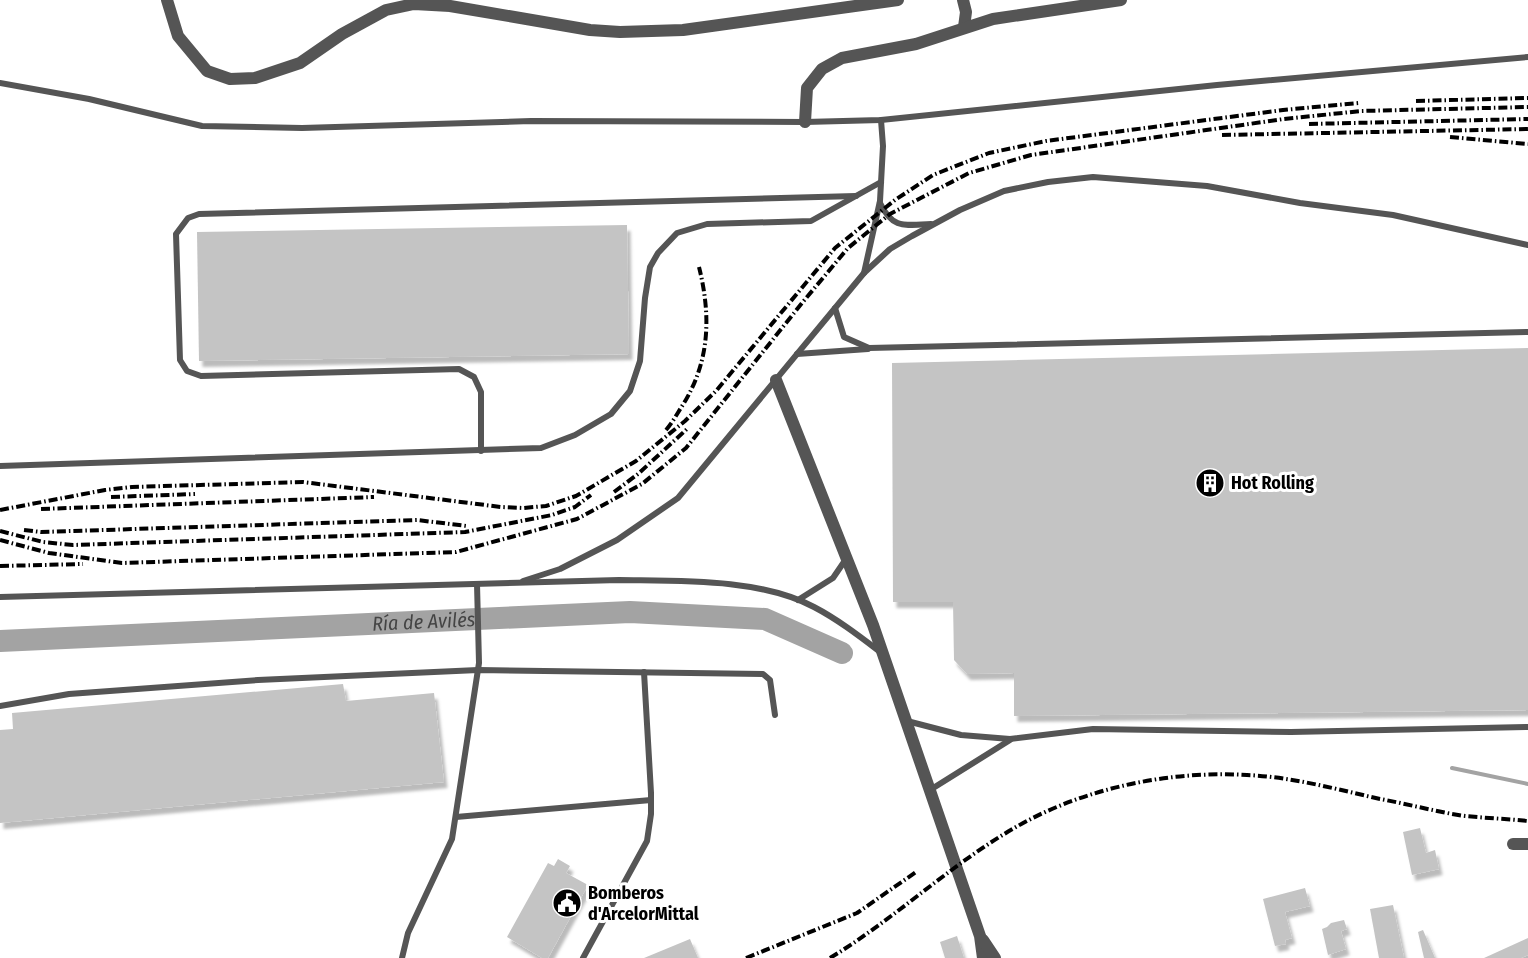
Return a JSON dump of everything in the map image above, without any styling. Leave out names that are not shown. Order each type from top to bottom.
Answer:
[{"type":"street","points":[[167,0],[178,36],[207,71],[230,79],[255,78],[300,63],[342,34],[387,10],[414,4],[450,6],[590,30],[620,32],[682,30],[898,0]]},
{"type":"street","points":[[963,0],[966,12],[964,27]]},
{"type":"street","points":[[805,122],[807,88],[822,69],[842,58],[916,44],[993,19],[1121,0]]},
{"type":"street","points":[[776,380],[883,654],[981,936],[995,958]]},
{"type":"street","points":[[1513,844],[1528,844]]},
{"type":"street","points":[[981,936],[983,958]]},
{"type":"lane","points":[[0,83],[89,99],[202,126],[302,128],[531,121],[805,122],[881,120],[1528,57]]},
{"type":"lane","points":[[864,273],[880,201],[883,146],[881,120]]},
{"type":"lane","points":[[517,583],[560,569],[617,540],[678,498],[864,273],[890,249],[960,210],[1004,191],[1048,182],[1094,177],[1207,186],[1300,203],[1393,215],[1528,245]]},
{"type":"lane","points":[[0,466],[541,448],[575,435],[611,414],[630,391],[640,361],[650,267],[658,253],[677,232],[707,224],[811,221],[881,182]]},
{"type":"lane","points":[[482,451],[480,392],[474,378],[459,369],[201,376],[187,371],[180,360],[176,234],[188,218],[199,214],[856,196]]},
{"type":"lane","points":[[880,201],[888,216],[901,226],[934,224]]},
{"type":"lane","points":[[835,308],[844,337],[869,348]]},
{"type":"lane","points":[[797,354],[869,348],[1528,332]]},
{"type":"lane","points":[[798,600],[833,578],[846,559]]},
{"type":"lane","points":[[0,597],[619,580],[718,582],[781,594],[813,606],[853,630],[883,654]]},
{"type":"lane","points":[[402,958],[408,933],[452,839],[478,667],[477,584]]},
{"type":"lane","points":[[0,706],[81,693],[478,667],[763,674],[770,680],[775,715]]},
{"type":"lane","points":[[583,958],[647,841],[651,800],[644,672]]},
{"type":"lane","points":[[906,721],[962,735],[1010,739],[1093,729],[1291,732],[1528,727]]},
{"type":"lane","points":[[930,790],[1010,739]]},
{"type":"lane","points":[[456,817],[651,800]]},
{"type":"building","points":[[627,225],[629,354],[199,361],[197,232]]},
{"type":"building","name":"Hot Rolling","points":[[1528,348],[1528,710],[1014,716],[1014,673],[967,674],[954,660],[953,602],[893,602],[892,363]]},
{"type":"building","points":[[343,684],[346,701],[434,693],[444,782],[0,823],[0,730],[13,729],[12,713]]},
{"type":"building","points":[[1420,828],[1426,853],[1435,850],[1439,869],[1412,875],[1403,832]]},
{"type":"building","points":[[558,859],[570,866],[566,873],[588,885],[548,958],[542,958],[507,937],[548,863],[554,866]]},
{"type":"building","points":[[1305,888],[1310,906],[1285,912],[1292,938],[1285,940],[1286,944],[1275,946],[1263,899]]},
{"type":"building","points":[[1393,905],[1404,958],[1379,958],[1370,909]]},
{"type":"building","points":[[1344,920],[1347,929],[1341,931],[1346,949],[1328,955],[1322,929],[1331,923]]},
{"type":"building","points":[[1423,930],[1435,958],[1424,958],[1418,932]]},
{"type":"building","points":[[957,936],[964,958],[945,958],[940,942]]},
{"type":"building","points":[[1528,938],[1528,955],[1521,958],[1484,958]]},
{"type":"building","points":[[690,939],[698,958],[644,958]]},
{"type":"waterway","name":"Ría de Avilés","points":[[0,641],[630,612],[765,619],[842,653]]},
{"type":"waterway","points":[[1452,768],[1528,784]]},
{"type":"railway","points":[[1416,101],[1528,98]]},
{"type":"railway","points":[[0,510],[132,487],[303,482],[501,507],[546,506],[576,496],[636,461],[685,421],[716,391],[835,248],[895,200],[933,175],[989,153],[1046,141],[1283,110],[1359,103]]},
{"type":"railway","points":[[0,540],[49,553],[122,563],[456,552],[577,519],[642,484],[686,448],[848,248],[890,214],[969,173],[1031,155],[1284,119],[1361,111],[1528,107]]},
{"type":"railway","points":[[1309,124],[1528,119]]},
{"type":"railway","points":[[1222,135],[1528,129]]},
{"type":"railway","points":[[1450,137],[1528,144]]},
{"type":"railway","points":[[666,430],[693,387],[703,354],[706,320],[699,267]]},
{"type":"railway","points":[[614,492],[638,474],[687,429]]},
{"type":"railway","points":[[111,497],[195,494]]},
{"type":"railway","points":[[0,531],[43,542],[73,545],[465,532],[552,515],[575,507],[591,495]]},
{"type":"railway","points":[[41,509],[374,497]]},
{"type":"railway","points":[[24,530],[41,532],[417,520],[467,526]]},
{"type":"railway","points":[[0,566],[83,564]]},
{"type":"railway","points":[[830,958],[857,941],[961,863],[1015,828],[1067,803],[1117,787],[1195,775],[1264,776],[1314,784],[1465,816],[1528,821]]},
{"type":"railway","points":[[746,958],[857,913],[916,872]]},
{"type":"place","name":"Hot Rolling","points":[[1210,483]]},
{"type":"place","name":"Bomberos d'ArcelorMittal","points":[[567,903]]}]
